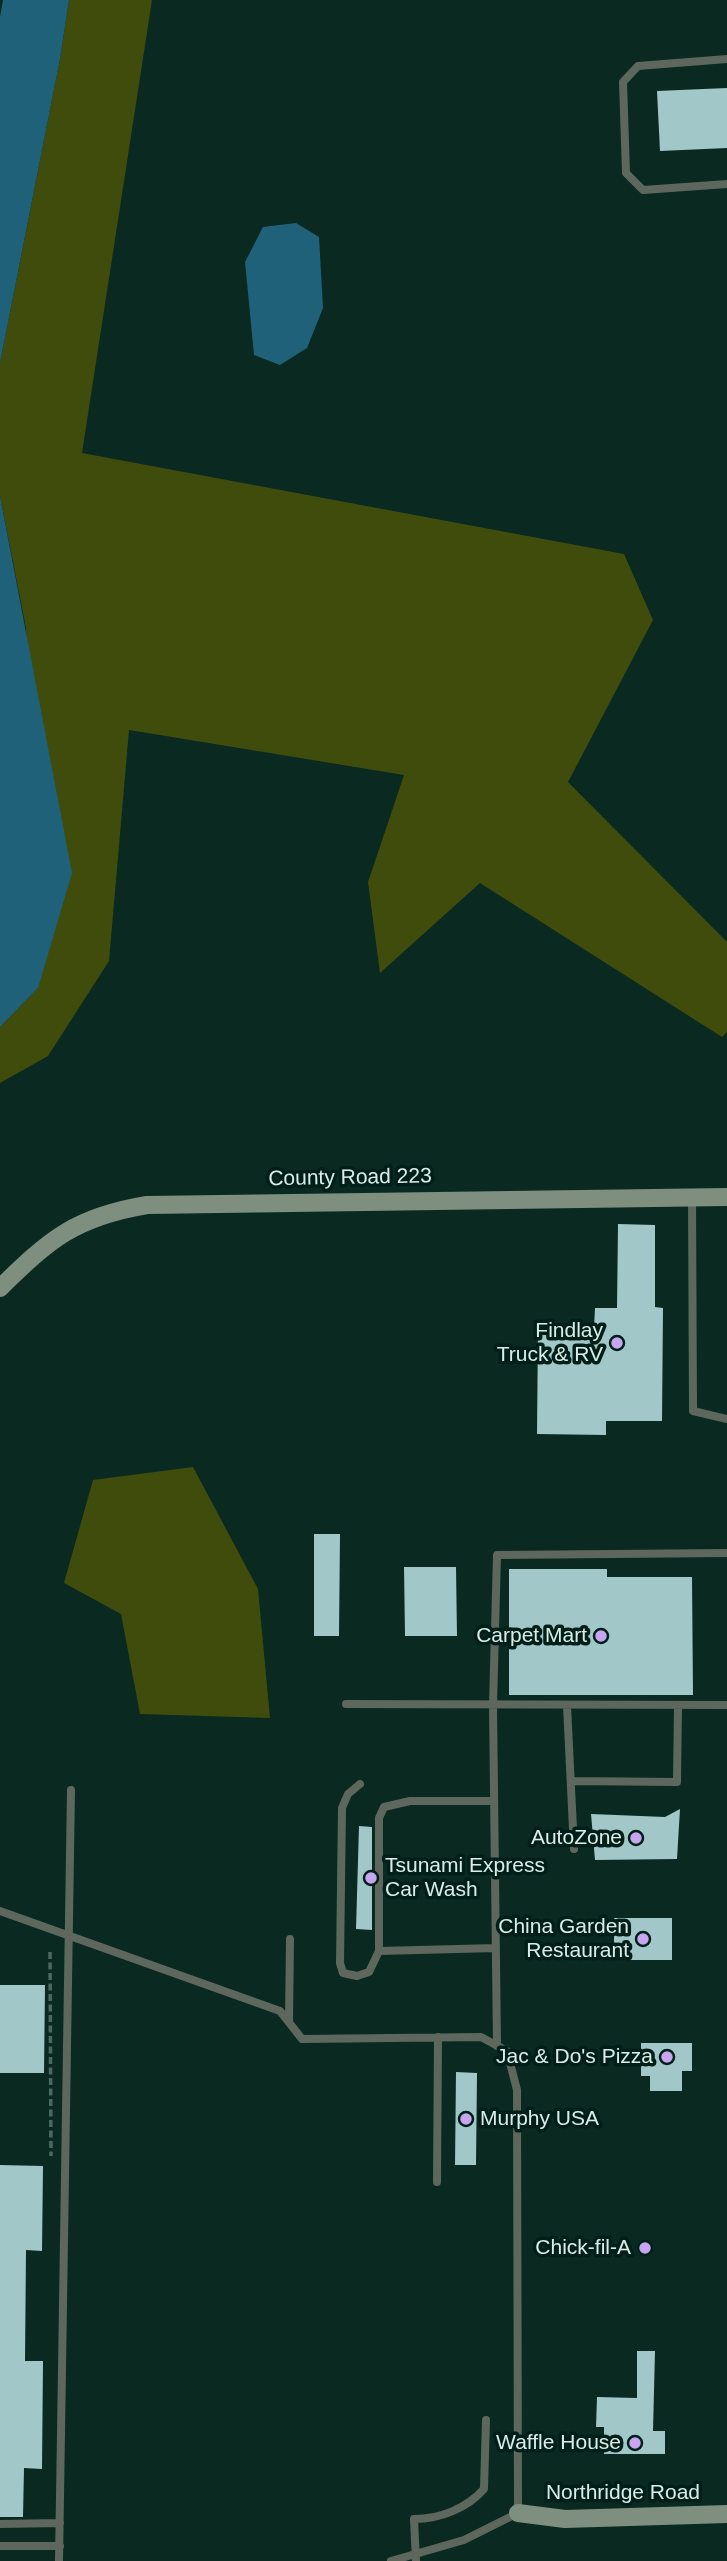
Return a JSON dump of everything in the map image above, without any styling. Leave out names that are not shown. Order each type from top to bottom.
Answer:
[{"type":"street","name":"County Road 223","points":[[0,1288],[48,1242],[71,1228],[95,1217],[147,1205],[727,1197]]},
{"type":"street","name":"Northridge Road","points":[[518,2513],[565,2519],[727,2514]]},
{"type":"lane","points":[[727,59],[638,66],[623,82],[626,173],[643,190],[727,184]]},
{"type":"lane","points":[[692,1198],[694,1411],[727,1419]]},
{"type":"lane","points":[[497,2046],[493,1705],[497,1555],[727,1553]]},
{"type":"lane","points":[[346,1704],[727,1705]]},
{"type":"lane","points":[[571,1781],[677,1782],[678,1705]]},
{"type":"lane","points":[[567,1706],[574,1849]]},
{"type":"lane","points":[[360,1784],[348,1794],[342,1808],[340,1963],[343,1973],[357,1976],[369,1972],[379,1951],[379,1818],[384,1807],[395,1802],[410,1801],[494,1801]]},
{"type":"lane","points":[[60,2561],[66,1935],[71,1790]]},
{"type":"lane","points":[[0,1911],[279,2011],[302,2039],[481,2037],[507,2051],[517,2090],[518,2513],[464,2540],[416,2557],[391,2561]]},
{"type":"lane","points":[[289,2022],[290,1939]]},
{"type":"lane","points":[[379,1951],[496,1948]]},
{"type":"lane","points":[[437,2182],[438,2037]]},
{"type":"lane","points":[[416,2557],[414,2519],[440,2515],[471,2504],[484,2489],[486,2420]]},
{"type":"lane","points":[[0,2524],[60,2523]]},
{"type":"lane","points":[[0,2546],[60,2546]]},
{"type":"green space","points":[[69,0],[152,0],[82,453],[624,554],[653,620],[568,782],[727,942],[727,1032],[722,1037],[480,883],[380,973],[368,882],[404,775],[129,730],[109,961],[48,1056],[0,1083],[0,1027],[38,988],[26,628],[0,496],[0,363],[60,59]]},
{"type":"green space","points":[[193,1467],[258,1589],[270,1718],[140,1714],[121,1614],[64,1583],[93,1480]]},
{"type":"water","points":[[3,0],[69,0],[60,59],[0,363],[0,17]]},
{"type":"water","points":[[296,223],[319,237],[323,308],[307,348],[280,365],[254,355],[245,262],[263,227]]},
{"type":"water","points":[[0,496],[72,873],[38,988],[0,1027]]},
{"type":"building","points":[[727,88],[727,148],[660,151],[657,91]]},
{"type":"building","points":[[618,1224],[655,1225],[655,1307],[663,1308],[662,1421],[606,1421],[606,1435],[537,1434],[538,1328],[594,1328],[595,1308],[617,1308]]},
{"type":"building","points":[[314,1534],[340,1534],[339,1636],[314,1636]]},
{"type":"building","points":[[404,1567],[456,1567],[457,1636],[405,1636]]},
{"type":"building","name":"Carpet Mart","points":[[509,1569],[607,1569],[607,1577],[692,1577],[693,1695],[509,1695]]},
{"type":"building","name":"AutoZone","points":[[680,1809],[677,1859],[595,1860],[591,1814],[665,1817]]},
{"type":"building","points":[[359,1826],[372,1827],[372,1930],[356,1929]]},
{"type":"building","name":"China Garden Restaurant","points":[[614,1918],[672,1918],[672,1960],[614,1960]]},
{"type":"building","points":[[0,1985],[45,1985],[44,2073],[0,2073]]},
{"type":"building","name":"Jac & Do's Pizza","points":[[641,2043],[692,2043],[692,2071],[682,2071],[682,2091],[650,2091],[650,2076],[641,2076]]},
{"type":"building","name":"Murphy USA","points":[[456,2072],[477,2073],[476,2165],[455,2165]]},
{"type":"building","points":[[0,2165],[43,2166],[42,2251],[26,2250],[25,2361],[43,2361],[42,2469],[24,2468],[23,2517],[0,2517]]},
{"type":"building","points":[[637,2351],[655,2351],[653,2431],[665,2431],[665,2454],[604,2454],[604,2427],[596,2427],[597,2397],[637,2398]]},
{"type":"place","name":"Findlay Truck & RV","points":[[617,1343]]},
{"type":"place","name":"Carpet Mart","points":[[601,1636]]},
{"type":"place","name":"AutoZone","points":[[636,1838]]},
{"type":"place","name":"Tsunami Express Car Wash","points":[[371,1878]]},
{"type":"place","name":"China Garden Restaurant","points":[[643,1939]]},
{"type":"place","name":"Jac & Do's Pizza","points":[[667,2057]]},
{"type":"place","name":"Murphy USA","points":[[466,2119]]},
{"type":"place","name":"Chick-fil-A","points":[[645,2248]]},
{"type":"place","name":"Waffle House","points":[[635,2443]]}]
